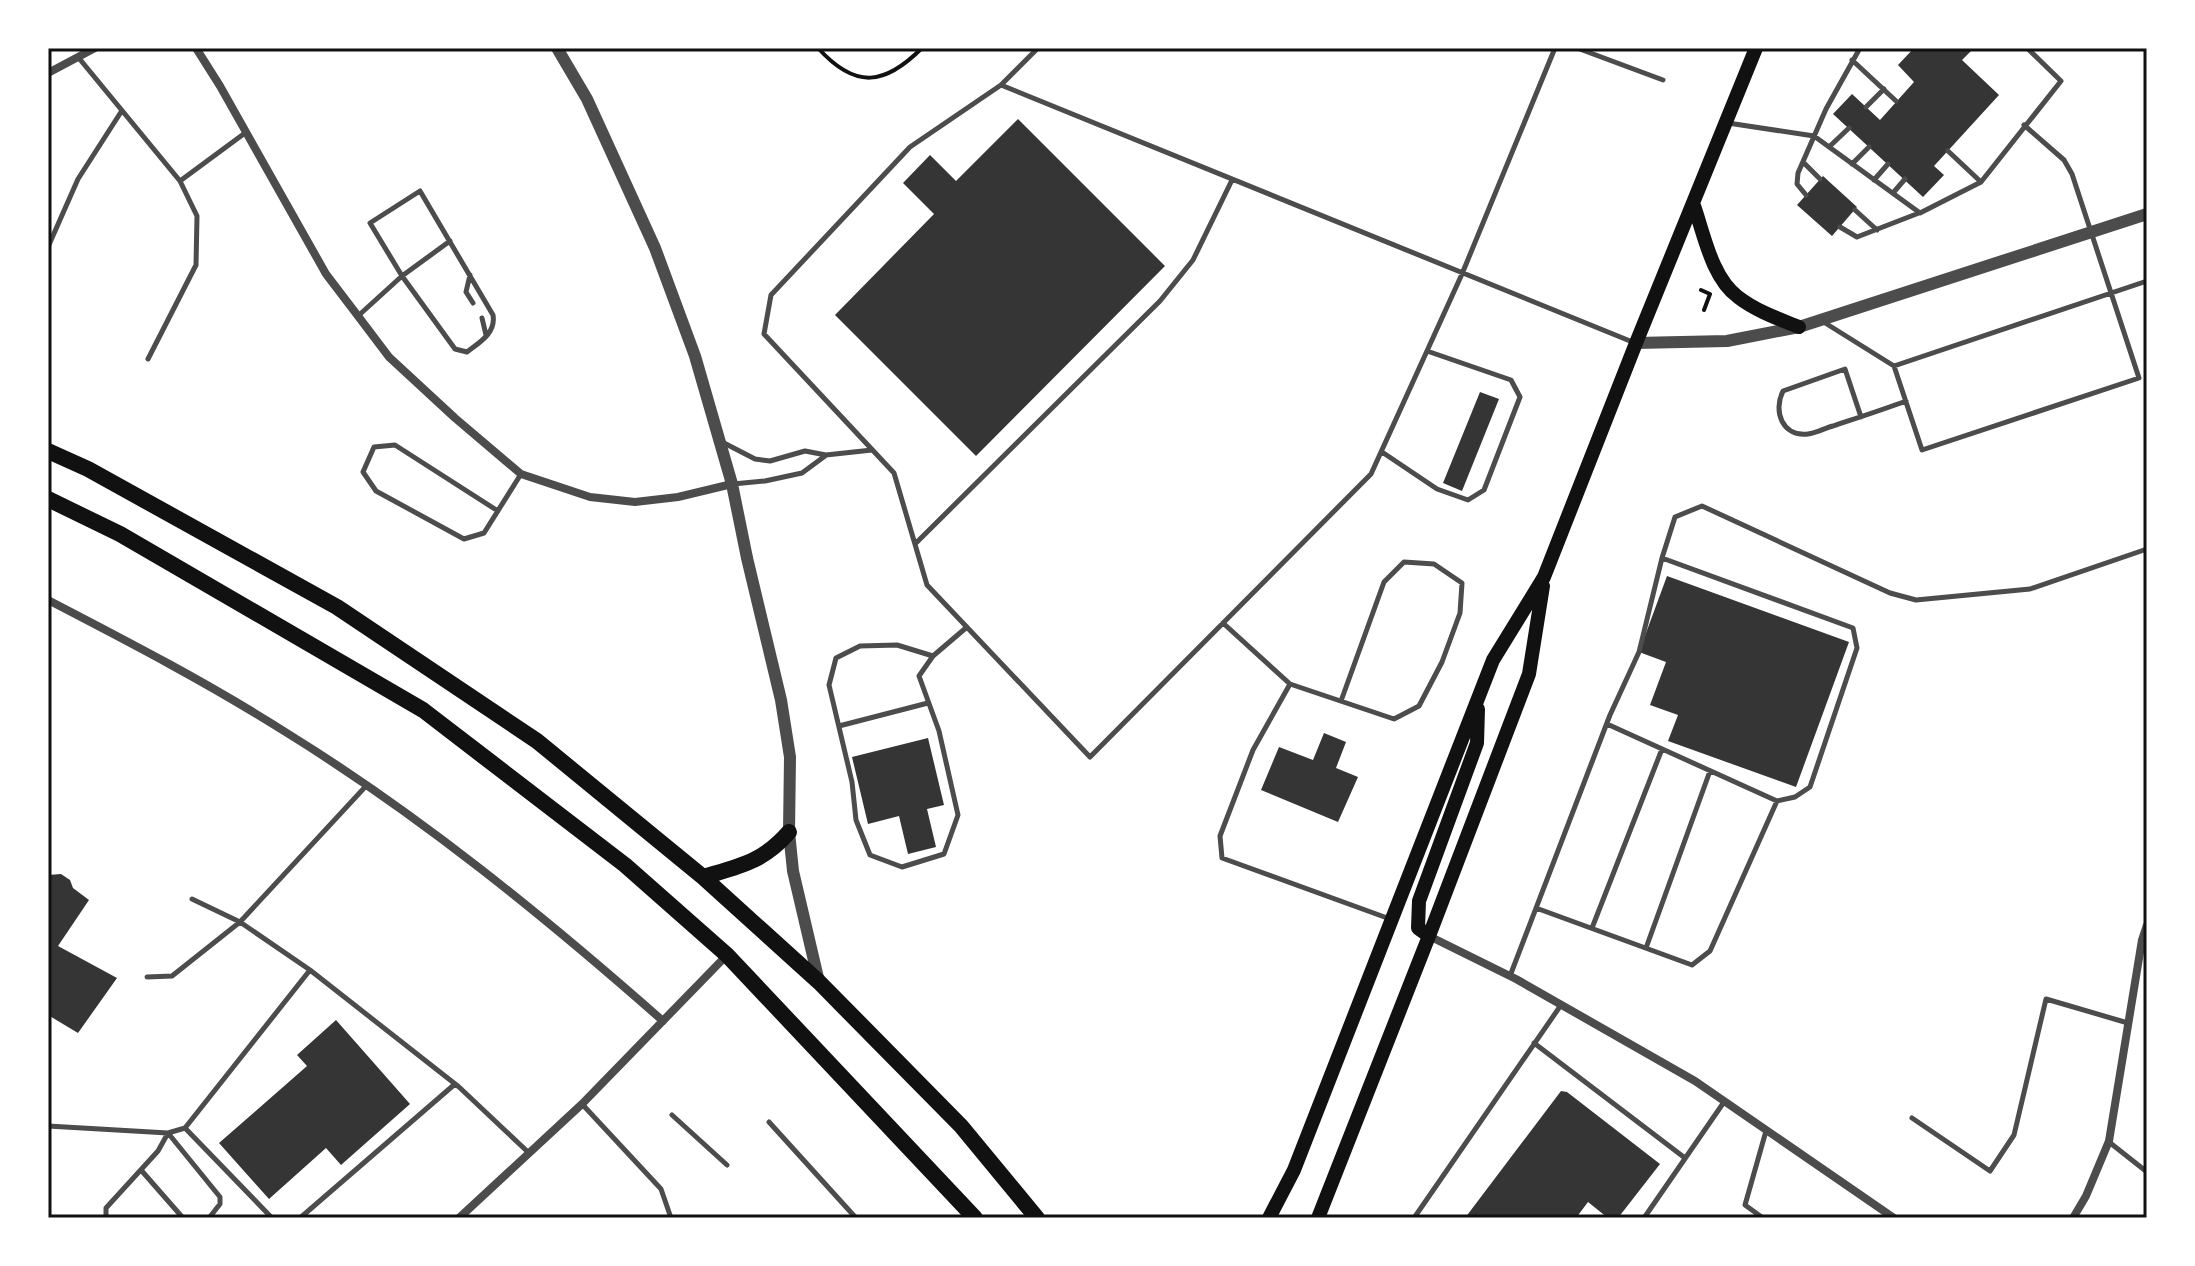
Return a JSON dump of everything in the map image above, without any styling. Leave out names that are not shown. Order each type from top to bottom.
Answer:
[{"type":"highway","points":[[48,451],[88,469],[337,607],[537,741],[703,877],[819,982],[961,1126],[1037,1218]]},
{"type":"highway","points":[[48,499],[120,534],[423,710],[625,865],[727,955],[975,1218]]},
{"type":"highway","points":[[703,877],[747,865],[774,848],[789,832]]},
{"type":"main road","points":[[1269,1218],[1294,1170],[1478,696],[1493,660],[1544,577],[1756,48]]},
{"type":"main road","points":[[1693,203],[1716,268],[1726,285],[1737,297],[1754,307],[1799,327]]},
{"type":"main road","points":[[1318,1218],[1529,674],[1544,577]]},
{"type":"main road","points":[[1429,936],[1418,928],[1419,901],[1477,743],[1478,696]]},
{"type":"street","points":[[48,73],[95,48]]},
{"type":"street","points":[[196,48],[326,274],[389,357],[521,474],[590,497],[635,502],[678,497],[732,484]]},
{"type":"street","points":[[557,48],[612,150],[655,248],[695,356],[720,441],[781,700],[790,757],[789,832],[793,871],[819,982]]},
{"type":"street","points":[[1636,343],[1727,341],[1799,327],[2147,214]]},
{"type":"street","points":[[48,600],[149,652],[287,732],[367,785],[511,892],[663,1021]]},
{"type":"street","points":[[2073,1218],[2086,1196],[2109,1141],[2147,925]]},
{"type":"street","points":[[1429,936],[1510,976],[1695,1081],[1889,1217]]},
{"type":"street","points":[[459,1218],[582,1104],[727,955]]},
{"type":"lane","points":[[1038,48],[1001,85],[910,147],[771,295],[764,334],[894,473],[927,585],[1090,757],[1371,474],[1462,274],[1555,48]]},
{"type":"lane","points":[[1577,48],[1663,80]]},
{"type":"lane","points":[[1806,195],[1797,184],[1798,173],[1860,48]]},
{"type":"lane","points":[[1840,227],[1857,237],[1877,231],[1981,182],[2061,81],[2027,48]]},
{"type":"lane","points":[[78,57],[180,181],[197,216],[196,265],[148,359]]},
{"type":"lane","points":[[1852,60],[1896,101]]},
{"type":"lane","points":[[1001,85],[1636,343]]},
{"type":"lane","points":[[1866,107],[1884,89]]},
{"type":"lane","points":[[48,247],[78,179],[121,112]]},
{"type":"lane","points":[[1725,123],[1814,136],[1920,213]]},
{"type":"lane","points":[[1821,320],[1894,366],[1922,450],[2139,378],[2072,174],[2064,160],[2024,125]]},
{"type":"lane","points":[[1829,147],[1849,128]]},
{"type":"lane","points":[[180,181],[246,133]]},
{"type":"lane","points":[[1852,164],[1869,147]]},
{"type":"lane","points":[[1948,151],[1981,182]]},
{"type":"lane","points":[[1804,163],[1820,179]]},
{"type":"lane","points":[[1874,180],[1888,164]]},
{"type":"lane","points":[[1893,193],[1905,179]]},
{"type":"lane","points":[[915,545],[1160,301],[1193,260],[1232,180]]},
{"type":"lane","points":[[420,191],[470,275],[493,315],[494,323],[486,336],[467,352],[455,349],[402,276],[370,223],[420,191]]},
{"type":"lane","points":[[1855,210],[1877,231]]},
{"type":"lane","points":[[358,316],[402,276],[450,241]]},
{"type":"lane","points":[[470,275],[466,292],[473,303]]},
{"type":"lane","points":[[1894,366],[2147,281]]},
{"type":"lane","points":[[482,318],[486,336]]},
{"type":"lane","points":[[1382,452],[1437,489],[1468,500],[1484,490],[1520,397],[1511,380],[1427,351]]},
{"type":"lane","points":[[1861,417],[1845,369],[1783,391],[1778,400],[1777,411],[1782,424],[1807,435],[1861,417],[1906,401]]},
{"type":"lane","points":[[720,441],[755,459],[770,461],[805,451],[826,455],[873,450]]},
{"type":"lane","points":[[498,511],[395,445],[374,447],[363,472],[376,491],[464,539],[484,533],[498,511],[521,474]]},
{"type":"lane","points":[[732,484],[802,473],[826,455]]},
{"type":"lane","points":[[1510,976],[1607,724],[1639,652],[1675,517],[1702,506],[1890,593],[1916,600],[2030,589],[2147,549]]},
{"type":"lane","points":[[1607,724],[1777,801],[1795,797],[1810,787],[1834,722],[1857,648],[1853,628],[1662,558]]},
{"type":"lane","points":[[1223,623],[1290,684],[1394,719],[1419,706],[1442,662],[1460,613],[1462,583],[1434,564],[1404,562],[1384,582],[1341,701]]},
{"type":"lane","points":[[933,656],[897,645],[860,646],[836,658],[829,685],[852,782],[856,820],[870,855],[902,867],[944,854],[958,815],[939,731],[919,676],[933,656],[967,627]]},
{"type":"lane","points":[[1290,684],[1253,750],[1220,836],[1222,858],[1391,920]]},
{"type":"lane","points":[[839,726],[928,703]]},
{"type":"lane","points":[[1592,928],[1662,749]]},
{"type":"lane","points":[[1646,948],[1710,771]]},
{"type":"lane","points":[[147,977],[172,976],[240,922],[367,785]]},
{"type":"lane","points":[[1536,908],[1692,965],[1710,951],[1777,801]]},
{"type":"lane","points":[[192,899],[240,922],[310,970],[455,1084],[530,1154]]},
{"type":"lane","points":[[48,1126],[168,1133],[185,1128],[310,970]]},
{"type":"lane","points":[[1912,1118],[1990,1171],[2014,1135],[2046,999],[2128,1023]]},
{"type":"lane","points":[[1414,1218],[1561,1004]]},
{"type":"lane","points":[[1534,1043],[1685,1158]]},
{"type":"lane","points":[[300,1218],[455,1084]]},
{"type":"lane","points":[[1644,1218],[1724,1101]]},
{"type":"lane","points":[[582,1104],[661,1189],[671,1218]]},
{"type":"lane","points":[[672,1115],[727,1165]]},
{"type":"lane","points":[[769,1122],[856,1218]]},
{"type":"lane","points":[[185,1128],[272,1218]]},
{"type":"lane","points":[[1763,1218],[1745,1205],[1766,1130]]},
{"type":"lane","points":[[106,1218],[106,1208],[158,1151],[168,1133]]},
{"type":"lane","points":[[168,1133],[220,1197],[220,1204],[209,1218]]},
{"type":"lane","points":[[2109,1141],[2147,1172]]},
{"type":"lane","points":[[141,1170],[183,1218]]},
{"type":"path","points":[[818,48],[835,64],[868,78],[895,72],[922,48]]},
{"type":"path","points":[[1701,290],[1710,294],[1704,310]]},
{"type":"building","points":[[1914,48],[1974,48],[1962,60],[1999,95],[1934,166],[1944,175],[1923,197],[1833,114],[1852,94],[1880,120],[1914,82],[1898,65]]},
{"type":"building","points":[[1018,119],[1165,266],[976,456],[835,315],[934,214],[903,183],[930,155],[956,181]]},
{"type":"building","points":[[1823,176],[1857,207],[1832,236],[1797,205]]},
{"type":"building","points":[[1480,392],[1499,399],[1462,491],[1443,483]]},
{"type":"building","points":[[1667,576],[1849,642],[1796,787],[1668,741],[1678,715],[1650,705],[1666,662],[1639,652]]},
{"type":"building","points":[[1324,733],[1346,742],[1336,768],[1358,777],[1338,822],[1261,790],[1279,747],[1313,760]]},
{"type":"building","points":[[928,738],[944,805],[927,809],[936,847],[908,854],[899,816],[868,824],[852,757]]},
{"type":"building","points":[[61,874],[89,900],[58,946],[117,978],[78,1033],[48,1015],[48,875]]},
{"type":"building","points":[[336,1020],[410,1104],[341,1165],[326,1148],[269,1199],[219,1143],[307,1066],[297,1055]]},
{"type":"building","points":[[1561,1091],[1567,1092],[1660,1164],[1618,1218],[1608,1218],[1588,1202],[1576,1218],[1465,1218]]}]
